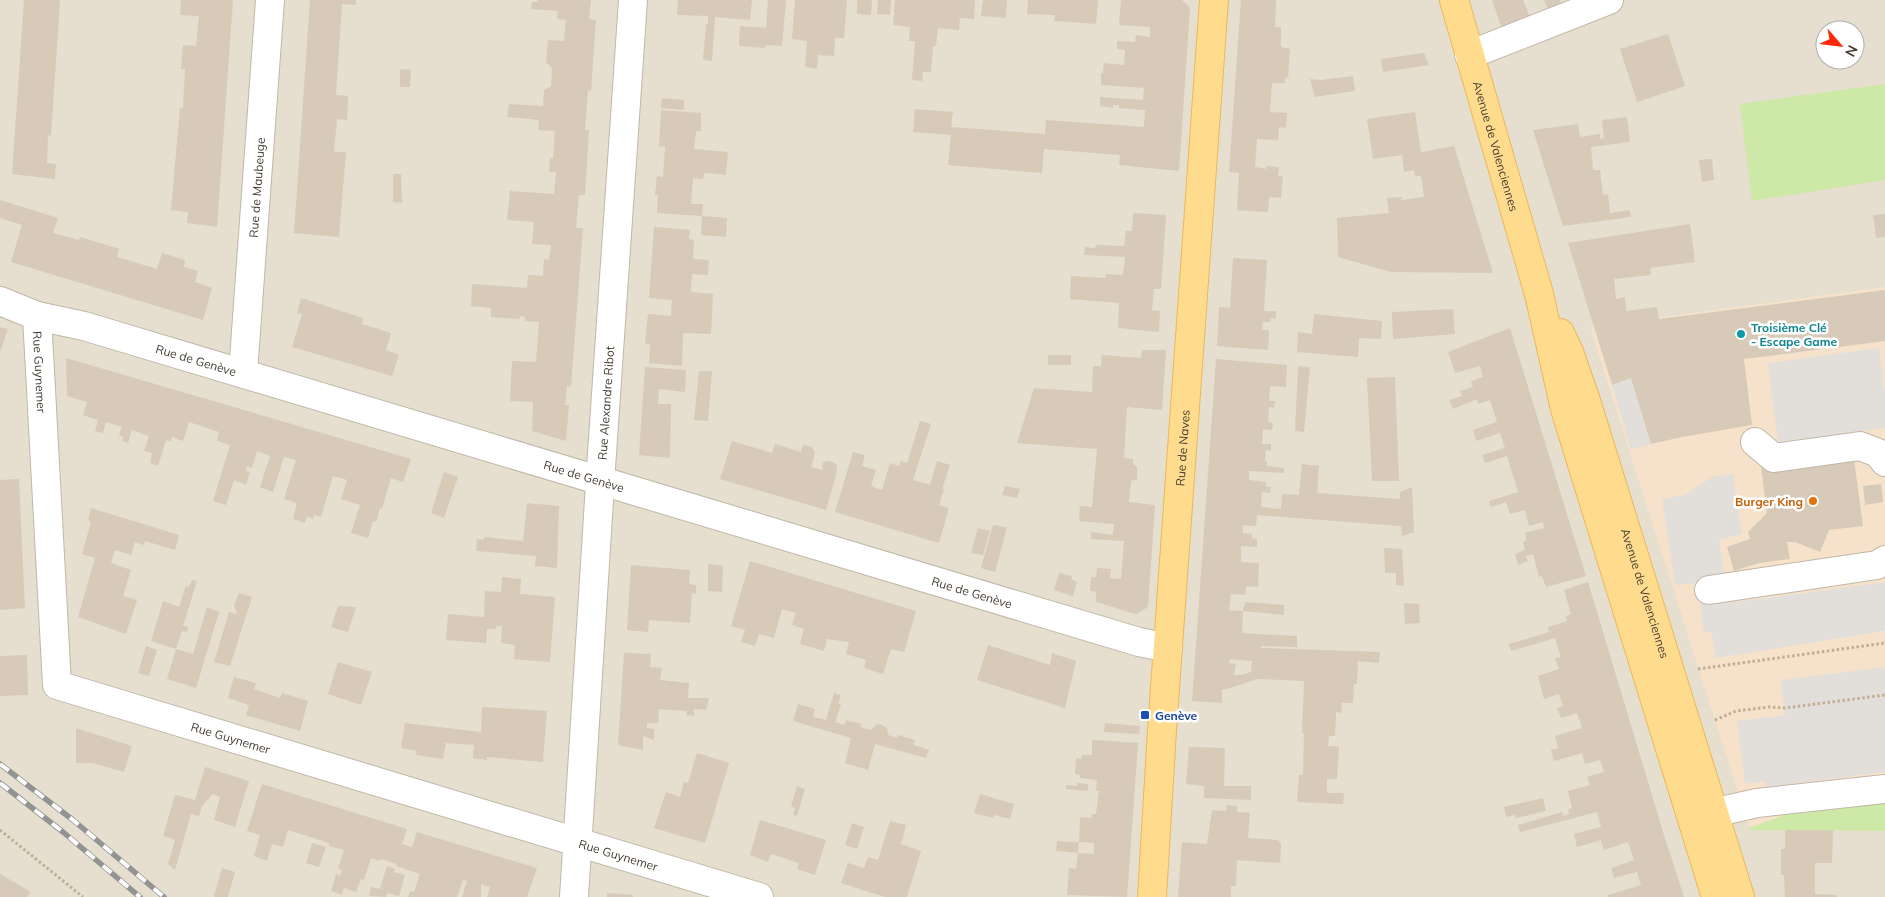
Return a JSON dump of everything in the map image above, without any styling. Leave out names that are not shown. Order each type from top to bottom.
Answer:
[{"type":"main road","name":"Rue de Naves","points":[[1152,897],[1214,0]]},
{"type":"main road","name":"Avenue de Valenciennes","points":[[1454,0],[1540,294],[1565,408],[1704,818],[1740,897]]},
{"type":"main road","name":"Avenue de Valenciennes","points":[[1704,818],[1716,897]]},
{"type":"street","name":"Rue de Maubeuge","points":[[243,373],[270,0]]},
{"type":"street","name":"Rue Alexandre Ribot","points":[[574,897],[633,0]]},
{"type":"street","points":[[1469,55],[1608,0]]},
{"type":"street","name":"Rue de Genève","points":[[0,301],[37,316],[84,326],[1139,642],[1168,648]]},
{"type":"street","name":"Rue Guynemer","points":[[37,316],[57,685],[759,897]]},
{"type":"street","points":[[1755,442],[1774,458],[1860,446],[1878,453],[1885,462]]},
{"type":"street","points":[[1709,590],[1877,565],[1885,560]]},
{"type":"street","points":[[1704,818],[1726,810],[1757,803],[1885,789]]},
{"type":"path","points":[[1692,670],[1885,643]]},
{"type":"path","points":[[1708,721],[1736,711],[1769,707],[1784,708],[1885,695]]},
{"type":"path","points":[[0,830],[83,897]]},
{"type":"shaded area","points":[[0,0],[1885,0],[1885,897],[0,897]]},
{"type":"shaded area","points":[[1885,287],[1885,831],[1750,830],[1590,327]]},
{"type":"shaded area","points":[[1879,348],[1885,393],[1885,428],[1778,442],[1768,363]]},
{"type":"shaded area","points":[[1631,378],[1651,444],[1631,450],[1612,385]]},
{"type":"shaded area","points":[[1733,474],[1742,534],[1719,540],[1729,603],[1885,582],[1885,631],[1715,658],[1712,632],[1704,633],[1698,583],[1675,585],[1662,499],[1685,495],[1712,477]]},
{"type":"shaded area","points":[[1885,667],[1885,772],[1766,787],[1765,781],[1745,784],[1737,721],[1785,715],[1781,680]]},
{"type":"green space","points":[[1885,84],[1885,180],[1752,201],[1740,104]]},
{"type":"green space","points":[[1885,802],[1885,831],[1750,830],[1749,828],[1790,813]]},
{"type":"building","points":[[24,0],[60,0],[51,136],[48,135],[47,163],[56,164],[55,179],[12,174]]},
{"type":"building","points":[[181,0],[233,0],[217,227],[187,223],[188,212],[171,210],[180,108],[183,108],[185,69],[181,69],[183,45],[196,46],[199,16],[180,15]]},
{"type":"building","points":[[310,0],[356,0],[356,5],[342,4],[336,95],[348,96],[347,120],[337,119],[334,152],[346,152],[339,237],[294,233]]},
{"type":"building","points":[[538,0],[591,0],[589,19],[596,20],[591,91],[588,90],[585,130],[589,130],[585,195],[579,195],[576,228],[583,228],[571,387],[567,386],[565,405],[569,405],[566,441],[532,431],[533,402],[510,401],[512,361],[536,362],[539,322],[525,321],[525,317],[520,316],[520,319],[491,317],[491,308],[471,306],[472,284],[527,288],[528,275],[543,276],[544,259],[549,260],[551,245],[532,244],[534,222],[507,220],[510,191],[554,194],[556,172],[549,172],[550,158],[553,158],[555,131],[538,130],[539,120],[507,117],[509,104],[543,106],[544,90],[551,86],[552,68],[546,62],[548,40],[564,41],[566,20],[557,19],[558,11],[531,9],[532,2],[537,2]]},
{"type":"building","points":[[678,0],[752,0],[750,20],[715,17],[712,61],[703,60],[708,16],[677,15]]},
{"type":"building","points":[[768,0],[786,0],[782,46],[765,45],[765,48],[739,46],[740,26],[766,28]]},
{"type":"building","points":[[795,0],[847,0],[844,38],[835,38],[834,56],[818,55],[817,69],[805,67],[807,41],[792,39]]},
{"type":"building","points":[[857,0],[872,0],[871,15],[857,14]]},
{"type":"building","points":[[878,0],[891,0],[890,15],[877,14]]},
{"type":"building","points":[[895,0],[975,0],[974,19],[960,18],[959,30],[938,28],[936,46],[933,46],[931,72],[923,72],[922,81],[912,80],[915,41],[909,41],[910,27],[893,25]]},
{"type":"building","points":[[983,0],[1007,0],[1006,18],[981,16]]},
{"type":"building","points":[[1028,0],[1098,0],[1096,24],[1054,21],[1055,15],[1027,14]]},
{"type":"building","points":[[1121,0],[1182,0],[1190,8],[1179,171],[1119,165],[1120,155],[1044,149],[1042,173],[948,165],[951,135],[913,132],[915,109],[953,112],[951,127],[1045,134],[1046,120],[1144,127],[1145,110],[1119,108],[1119,105],[1113,105],[1113,108],[1100,106],[1100,97],[1143,100],[1144,88],[1101,85],[1101,73],[1103,73],[1104,63],[1124,65],[1125,50],[1117,49],[1117,41],[1135,42],[1136,35],[1150,37],[1150,27],[1119,25]]},
{"type":"building","points":[[1241,0],[1276,0],[1275,27],[1281,27],[1281,47],[1290,49],[1288,78],[1285,77],[1285,83],[1272,83],[1270,112],[1287,113],[1286,128],[1279,127],[1278,140],[1257,139],[1255,167],[1266,169],[1266,166],[1279,167],[1278,176],[1283,176],[1281,198],[1269,197],[1268,212],[1237,210],[1239,173],[1229,172]]},
{"type":"building","points":[[1492,0],[1523,0],[1530,17],[1502,29]]},
{"type":"building","points":[[1544,0],[1560,0],[1561,4],[1548,9]]},
{"type":"building","points":[[1668,34],[1685,86],[1637,102],[1620,49]]},
{"type":"building","points":[[1424,53],[1429,65],[1383,72],[1381,59]]},
{"type":"building","points":[[400,69],[411,70],[410,87],[400,87]]},
{"type":"building","points":[[1353,76],[1355,91],[1315,97],[1310,79],[1321,80]]},
{"type":"building","points":[[662,98],[684,100],[684,110],[661,108]]},
{"type":"building","points":[[661,110],[701,113],[701,131],[696,131],[694,149],[728,152],[726,175],[704,173],[703,179],[693,178],[691,204],[703,204],[702,216],[657,213],[658,195],[655,195],[657,176],[663,177],[665,147],[659,146]]},
{"type":"building","points":[[1415,112],[1421,152],[1454,146],[1493,273],[1391,272],[1338,257],[1337,218],[1389,213],[1387,198],[1402,197],[1402,200],[1424,197],[1421,176],[1415,176],[1414,170],[1404,172],[1402,155],[1373,159],[1367,119]]},
{"type":"building","points":[[1627,117],[1630,142],[1591,147],[1593,170],[1600,170],[1603,195],[1608,194],[1610,213],[1630,210],[1631,217],[1563,226],[1533,130],[1578,124],[1580,137],[1600,134],[1600,139],[1604,138],[1602,120]]},
{"type":"building","points":[[1712,159],[1714,180],[1702,182],[1699,160]]},
{"type":"building","points":[[393,174],[401,174],[402,203],[393,202]]},
{"type":"building","points":[[0,200],[58,218],[53,233],[79,240],[80,237],[119,249],[117,257],[157,269],[162,253],[185,260],[184,267],[198,271],[195,282],[212,288],[203,320],[11,262],[22,225],[0,218]]},
{"type":"building","points":[[1133,213],[1166,215],[1161,289],[1154,289],[1152,310],[1160,311],[1159,332],[1118,328],[1119,303],[1070,299],[1071,276],[1106,278],[1106,274],[1123,275],[1125,257],[1084,255],[1085,247],[1095,248],[1096,245],[1124,246],[1126,231],[1132,231]]},
{"type":"building","points":[[1885,214],[1885,237],[1876,238],[1873,215]]},
{"type":"building","points":[[702,216],[727,218],[726,237],[701,235]]},
{"type":"building","points":[[1690,224],[1695,262],[1650,268],[1651,275],[1614,279],[1616,299],[1625,297],[1626,311],[1657,307],[1659,319],[1885,290],[1885,341],[1744,359],[1752,425],[1651,444],[1631,378],[1612,385],[1568,243]]},
{"type":"building","points":[[654,227],[690,230],[689,239],[694,240],[693,259],[709,260],[708,275],[692,274],[691,292],[713,294],[711,334],[683,333],[682,366],[649,363],[650,344],[645,344],[648,314],[671,316],[672,300],[649,298]]},
{"type":"building","points":[[1233,258],[1267,260],[1264,311],[1276,311],[1276,319],[1271,318],[1270,322],[1263,322],[1262,330],[1269,330],[1268,350],[1217,346],[1219,307],[1230,308]]},
{"type":"building","points":[[301,298],[363,318],[362,324],[391,333],[386,350],[399,355],[392,376],[292,347],[302,314],[297,313]]},
{"type":"building","points":[[1453,309],[1455,334],[1393,339],[1392,312]]},
{"type":"building","points":[[1314,314],[1382,321],[1381,339],[1359,338],[1358,357],[1297,352],[1298,332],[1312,334]]},
{"type":"building","points":[[0,327],[8,329],[0,352]]},
{"type":"building","points":[[1510,328],[1586,576],[1546,587],[1542,576],[1539,577],[1533,554],[1526,556],[1528,561],[1518,565],[1515,554],[1525,550],[1523,542],[1527,540],[1525,533],[1544,528],[1543,522],[1529,526],[1525,510],[1510,514],[1506,502],[1491,507],[1489,501],[1518,492],[1507,456],[1485,463],[1482,455],[1505,448],[1500,433],[1476,441],[1473,430],[1497,422],[1490,400],[1478,404],[1477,399],[1453,409],[1449,400],[1462,396],[1460,391],[1473,387],[1471,381],[1483,377],[1480,366],[1455,373],[1448,352]]},
{"type":"building","points":[[1142,350],[1166,350],[1162,410],[1127,407],[1124,458],[1133,459],[1133,464],[1137,467],[1137,479],[1131,481],[1129,502],[1155,505],[1148,607],[1136,614],[1096,602],[1096,592],[1090,591],[1091,577],[1096,577],[1097,568],[1111,569],[1110,578],[1121,579],[1124,541],[1091,539],[1091,532],[1113,535],[1114,524],[1079,521],[1080,506],[1092,507],[1097,449],[1017,443],[1034,388],[1092,392],[1093,366],[1101,366],[1102,355],[1141,358]]},
{"type":"building","points":[[1048,355],[1071,355],[1071,365],[1048,365]]},
{"type":"building","points":[[66,358],[411,459],[403,482],[391,478],[382,509],[380,508],[376,522],[373,521],[368,538],[351,533],[360,505],[341,499],[347,480],[333,476],[321,517],[314,515],[313,519],[307,516],[305,523],[293,519],[297,503],[284,499],[296,460],[284,457],[273,492],[260,487],[270,456],[257,451],[252,468],[247,466],[246,471],[250,472],[246,485],[234,480],[226,505],[213,501],[230,445],[217,441],[219,432],[189,422],[183,441],[172,437],[171,442],[166,440],[158,466],[150,463],[152,453],[144,451],[149,436],[132,430],[128,443],[122,441],[123,437],[119,435],[122,427],[106,422],[103,433],[95,431],[98,420],[83,415],[87,402],[67,396]]},
{"type":"building","points":[[1216,359],[1287,365],[1286,387],[1270,386],[1269,401],[1275,401],[1274,408],[1269,407],[1268,422],[1273,423],[1272,430],[1263,429],[1262,444],[1271,444],[1271,451],[1266,450],[1265,461],[1267,461],[1267,466],[1284,468],[1284,473],[1249,471],[1249,480],[1266,482],[1266,487],[1271,487],[1270,493],[1262,492],[1261,507],[1281,509],[1282,494],[1299,495],[1302,464],[1319,466],[1317,493],[1400,499],[1400,492],[1412,487],[1414,532],[1402,536],[1401,526],[1257,515],[1256,526],[1243,525],[1243,533],[1252,534],[1252,538],[1257,539],[1257,547],[1241,546],[1241,562],[1259,563],[1258,587],[1246,586],[1245,595],[1231,594],[1229,610],[1243,611],[1242,633],[1297,636],[1297,647],[1261,646],[1261,648],[1380,652],[1379,663],[1358,661],[1357,684],[1354,684],[1353,703],[1342,703],[1341,713],[1336,712],[1335,736],[1329,736],[1328,746],[1339,747],[1337,779],[1327,779],[1327,793],[1344,793],[1343,804],[1297,802],[1299,775],[1303,775],[1304,681],[1258,679],[1222,689],[1222,703],[1192,701]],"holes":[[[1230,659],[1252,661],[1251,672],[1241,675],[1234,675],[1236,664],[1229,663]]]},
{"type":"building","points":[[1298,366],[1310,367],[1304,432],[1295,431]]},
{"type":"building","points":[[645,367],[686,370],[685,392],[659,389],[658,404],[671,404],[670,458],[639,455]]},
{"type":"building","points":[[699,371],[712,371],[708,421],[694,420]]},
{"type":"building","points":[[1395,377],[1399,481],[1372,481],[1367,378]]},
{"type":"building","points":[[920,421],[931,424],[913,480],[930,485],[937,461],[950,465],[939,505],[949,508],[939,543],[835,512],[853,452],[865,455],[862,466],[876,470],[871,486],[882,490],[890,463],[899,466],[901,461],[907,463]]},
{"type":"building","points":[[732,441],[772,453],[775,444],[801,452],[803,445],[812,447],[815,453],[811,467],[822,470],[823,462],[835,463],[837,466],[836,475],[826,510],[720,479]]},
{"type":"building","name":"Burger King","points":[[1853,452],[1863,526],[1829,530],[1820,552],[1795,542],[1787,542],[1790,559],[1759,563],[1734,571],[1727,547],[1750,539],[1748,532],[1767,513],[1761,466]]},
{"type":"building","points":[[444,472],[458,477],[444,518],[431,513]]},
{"type":"building","points":[[19,479],[25,608],[0,610],[0,480]]},
{"type":"building","points":[[1881,484],[1883,502],[1865,505],[1863,486]]},
{"type":"building","points":[[1005,486],[1020,489],[1017,498],[1002,495]]},
{"type":"building","points":[[527,503],[559,506],[557,568],[535,566],[536,556],[476,551],[477,539],[484,540],[484,537],[523,541]]},
{"type":"building","points":[[91,508],[179,535],[175,550],[145,541],[144,545],[135,542],[131,555],[115,550],[111,563],[131,570],[123,596],[137,600],[126,634],[78,617],[95,558],[82,554],[91,522],[88,520]]},
{"type":"building","points":[[993,525],[1007,527],[995,572],[981,568]]},
{"type":"building","points":[[978,528],[990,531],[983,555],[971,553]]},
{"type":"building","points":[[1384,548],[1402,549],[1404,586],[1396,585],[1396,573],[1385,573]]},
{"type":"building","points":[[750,561],[916,611],[904,652],[891,649],[883,674],[864,668],[866,660],[846,654],[849,642],[827,639],[824,651],[800,644],[804,629],[792,625],[796,613],[782,609],[774,638],[759,634],[755,646],[741,642],[745,630],[731,626]]},
{"type":"building","points":[[708,564],[723,566],[722,592],[708,591]]},
{"type":"building","points":[[631,565],[690,570],[689,584],[696,585],[696,594],[692,593],[690,623],[649,620],[648,632],[627,630]]},
{"type":"building","points":[[1059,573],[1072,576],[1071,579],[1077,582],[1073,596],[1054,590]]},
{"type":"building","points":[[502,577],[521,579],[520,594],[555,597],[550,662],[514,659],[515,645],[501,643],[502,626],[496,626],[496,629],[487,629],[486,643],[446,640],[448,614],[484,617],[485,591],[501,592]]},
{"type":"building","points":[[192,580],[197,581],[183,626],[188,627],[187,632],[182,631],[176,649],[151,641],[163,601],[179,607],[186,586],[189,587]]},
{"type":"building","points":[[1588,582],[1684,897],[1608,897],[1608,895],[1641,885],[1637,872],[1614,878],[1611,868],[1634,860],[1628,842],[1604,850],[1601,840],[1577,847],[1574,834],[1601,827],[1597,812],[1520,832],[1518,825],[1562,812],[1563,816],[1569,814],[1568,809],[1572,808],[1568,791],[1590,785],[1587,777],[1604,772],[1600,760],[1585,764],[1582,753],[1554,761],[1551,750],[1558,748],[1555,736],[1582,728],[1577,713],[1561,718],[1557,708],[1563,706],[1559,694],[1544,699],[1538,676],[1559,669],[1555,658],[1561,657],[1555,638],[1511,651],[1509,644],[1549,632],[1548,627],[1567,621],[1566,616],[1571,614],[1564,590]]},
{"type":"building","points":[[239,593],[252,597],[230,666],[214,662],[229,612],[237,614],[234,605]]},
{"type":"building","points":[[1245,602],[1284,605],[1284,615],[1243,611]]},
{"type":"building","points":[[1404,603],[1419,604],[1420,623],[1405,624]]},
{"type":"building","points":[[338,606],[356,607],[348,632],[331,627]]},
{"type":"building","points":[[207,607],[219,612],[196,688],[167,679],[176,649],[193,654]]},
{"type":"building","points":[[988,645],[1050,665],[1052,653],[1076,661],[1065,708],[977,680]]},
{"type":"building","points":[[146,646],[157,650],[149,676],[138,673]]},
{"type":"building","points":[[624,653],[651,654],[650,667],[662,668],[660,680],[689,683],[688,698],[709,698],[706,710],[694,709],[694,716],[686,715],[687,711],[659,709],[658,723],[647,723],[647,728],[654,729],[654,740],[643,736],[643,750],[618,745]]},
{"type":"building","points":[[27,655],[28,695],[0,696],[0,656]]},
{"type":"building","points":[[338,662],[372,672],[361,705],[328,694]]},
{"type":"building","points":[[234,677],[256,683],[254,689],[280,698],[282,693],[308,701],[300,731],[246,715],[249,705],[228,698]]},
{"type":"building","points":[[834,693],[841,695],[838,704],[841,704],[835,722],[844,725],[846,720],[861,724],[860,727],[871,730],[877,724],[882,725],[887,728],[888,735],[897,738],[898,735],[915,740],[913,745],[929,750],[926,758],[875,744],[868,770],[845,763],[851,738],[793,721],[798,704],[815,709],[813,717],[826,720]]},
{"type":"building","points":[[482,707],[547,711],[543,762],[487,757],[487,760],[473,758],[474,745],[446,743],[443,759],[416,755],[417,751],[401,748],[405,723],[481,732]]},
{"type":"building","points":[[1105,723],[1140,726],[1139,734],[1104,732]]},
{"type":"building","points":[[76,728],[132,746],[124,772],[93,763],[76,763]]},
{"type":"building","points":[[1092,740],[1138,743],[1127,897],[1067,895],[1069,868],[1076,869],[1078,853],[1094,854],[1094,843],[1079,842],[1080,817],[1091,818],[1092,814],[1096,814],[1099,791],[1096,791],[1097,780],[1080,778],[1080,775],[1075,774],[1076,758],[1081,759],[1082,755],[1092,755]]},
{"type":"building","points":[[1189,747],[1225,748],[1224,786],[1251,786],[1251,800],[1204,798],[1204,786],[1186,784]]},
{"type":"building","points":[[697,753],[729,763],[705,843],[654,828],[666,792],[680,797],[684,782],[688,783]]},
{"type":"building","points":[[205,767],[249,781],[235,827],[214,820],[220,797],[213,794],[202,806],[199,816],[191,814],[175,870],[168,864],[175,840],[163,836],[175,795],[195,800]]},
{"type":"building","points":[[1077,783],[1088,784],[1088,791],[1066,789],[1066,785],[1077,786]]},
{"type":"building","points":[[262,784],[407,829],[402,844],[412,847],[417,832],[537,868],[527,897],[487,897],[490,887],[481,884],[481,897],[462,897],[467,881],[463,880],[457,897],[408,897],[410,891],[414,892],[420,874],[396,866],[397,864],[371,858],[364,880],[361,879],[356,892],[344,888],[342,895],[331,891],[336,874],[340,876],[342,870],[338,869],[344,850],[329,846],[329,843],[288,830],[283,847],[272,844],[267,861],[254,856],[260,835],[247,831]]},
{"type":"building","points":[[797,786],[805,789],[797,816],[793,815],[795,808],[791,806]]},
{"type":"building","points":[[980,794],[1014,804],[1010,819],[994,815],[993,818],[974,813]]},
{"type":"building","points":[[1543,798],[1546,811],[1516,818],[1515,815],[1506,817],[1504,807]]},
{"type":"building","points":[[1226,805],[1237,806],[1237,812],[1250,813],[1248,838],[1278,840],[1281,844],[1280,863],[1237,860],[1236,886],[1231,886],[1231,897],[1178,897],[1182,842],[1207,844],[1212,810],[1226,811]]},
{"type":"building","points":[[760,820],[826,840],[815,875],[797,869],[799,863],[771,854],[768,862],[750,855]]},
{"type":"building","points":[[890,821],[906,825],[901,844],[921,851],[907,897],[885,897],[841,883],[848,863],[864,868],[868,857],[878,860]]},
{"type":"building","points":[[852,823],[864,827],[857,849],[845,845]]},
{"type":"building","points":[[1785,830],[1833,830],[1832,863],[1815,863],[1815,894],[1837,895],[1837,897],[1785,897],[1784,875],[1781,875],[1781,849],[1785,849]]},
{"type":"building","points":[[1057,841],[1079,842],[1078,853],[1056,851]]},
{"type":"building","points":[[312,843],[326,847],[319,867],[306,863]]},
{"type":"building","points":[[387,866],[395,869],[394,872],[405,875],[399,896],[387,893],[386,897],[369,896],[371,887],[380,889]]},
{"type":"building","points":[[222,868],[235,872],[228,897],[215,897],[214,896]]},
{"type":"building","points":[[0,874],[31,892],[27,897],[0,897]]},
{"type":"building","points":[[607,893],[633,895],[633,897],[607,897]]},
{"type":"railway","points":[[0,764],[73,820],[164,897]]},
{"type":"railway","points":[[0,783],[63,832],[140,897]]},
{"type":"place","name":"Troisième Clé - Escape Game","points":[[1741,334]]},
{"type":"place","name":"Burger King","points":[[1813,501]]},
{"type":"place","name":"Genève","points":[[1145,715]]}]
